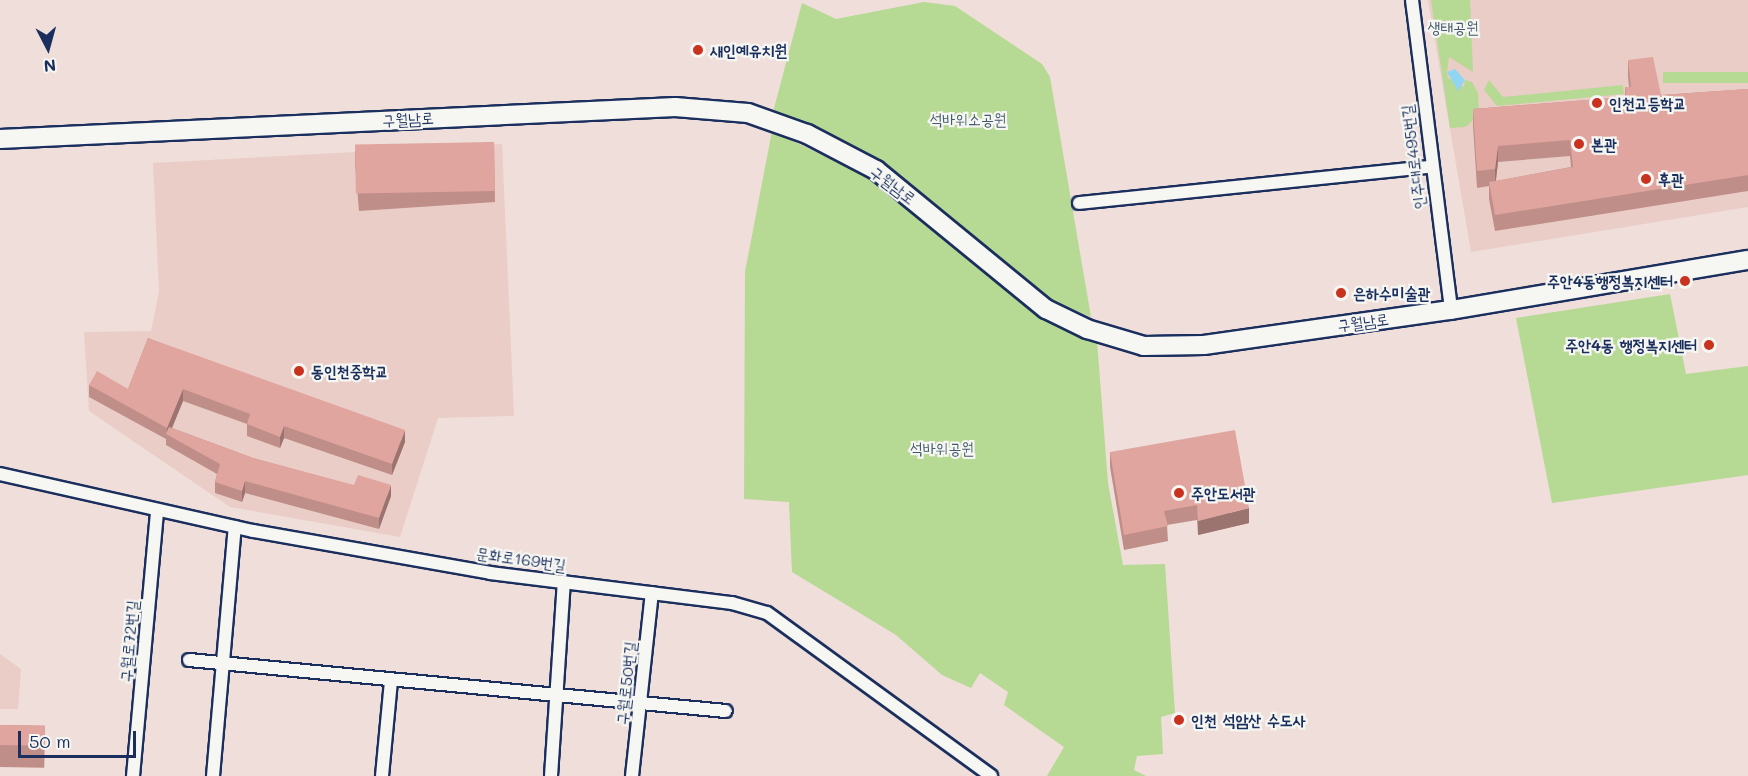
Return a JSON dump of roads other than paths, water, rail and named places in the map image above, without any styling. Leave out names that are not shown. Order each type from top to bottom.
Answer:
[{"type":"street","name":"인주대로495번길","points":[[1412,0],[1430,167],[1451,309]]},
{"type":"street","name":"구월남로","points":[[0,139],[675,107],[748,113],[807,134],[876,170],[1046,309],[1087,329],[1144,346],[1204,345],[1451,309],[1748,260]]},
{"type":"street","points":[[1079,202],[1430,167]]},
{"type":"street","name":"문화로169번길","points":[[0,474],[235,527],[564,582],[732,603],[785,623],[991,776]]},
{"type":"street","name":"구월로72번길","points":[[133,776],[157,510]]},
{"type":"street","points":[[213,776],[235,527]]},
{"type":"street","points":[[551,776],[559,696],[564,582]]},
{"type":"street","name":"구월로50번길","points":[[632,776],[652,593]]},
{"type":"street","points":[[189,660],[726,711]]},
{"type":"street","points":[[382,776],[392,681]]},
{"type":"water","points":[[1455,69],[1465,80],[1458,91],[1447,72]]},
{"type":"place","name":"새인예유치원","points":[[698,50]]},
{"type":"place","name":"인천고등학교","points":[[1597,103]]},
{"type":"place","name":"본관","points":[[1579,144]]},
{"type":"place","name":"후관","points":[[1646,179]]},
{"type":"place","name":"주안4동행정복지센터","points":[[1685,281]]},
{"type":"place","name":"은하수미술관","points":[[1341,293]]},
{"type":"place","name":"주안4동 행정복지센터","points":[[1709,345]]},
{"type":"place","name":"동인천중학교","points":[[299,371]]},
{"type":"place","name":"주안도서관","points":[[1179,493]]},
{"type":"place","name":"인천 석암산 수도사","points":[[1179,720]]},
{"type":"park label","name":"생태공원","points":[[1453,27]]},
{"type":"park label","name":"석바위소공원","points":[[968,119]]},
{"type":"park label","name":"석바위공원","points":[[942,448]]}]
